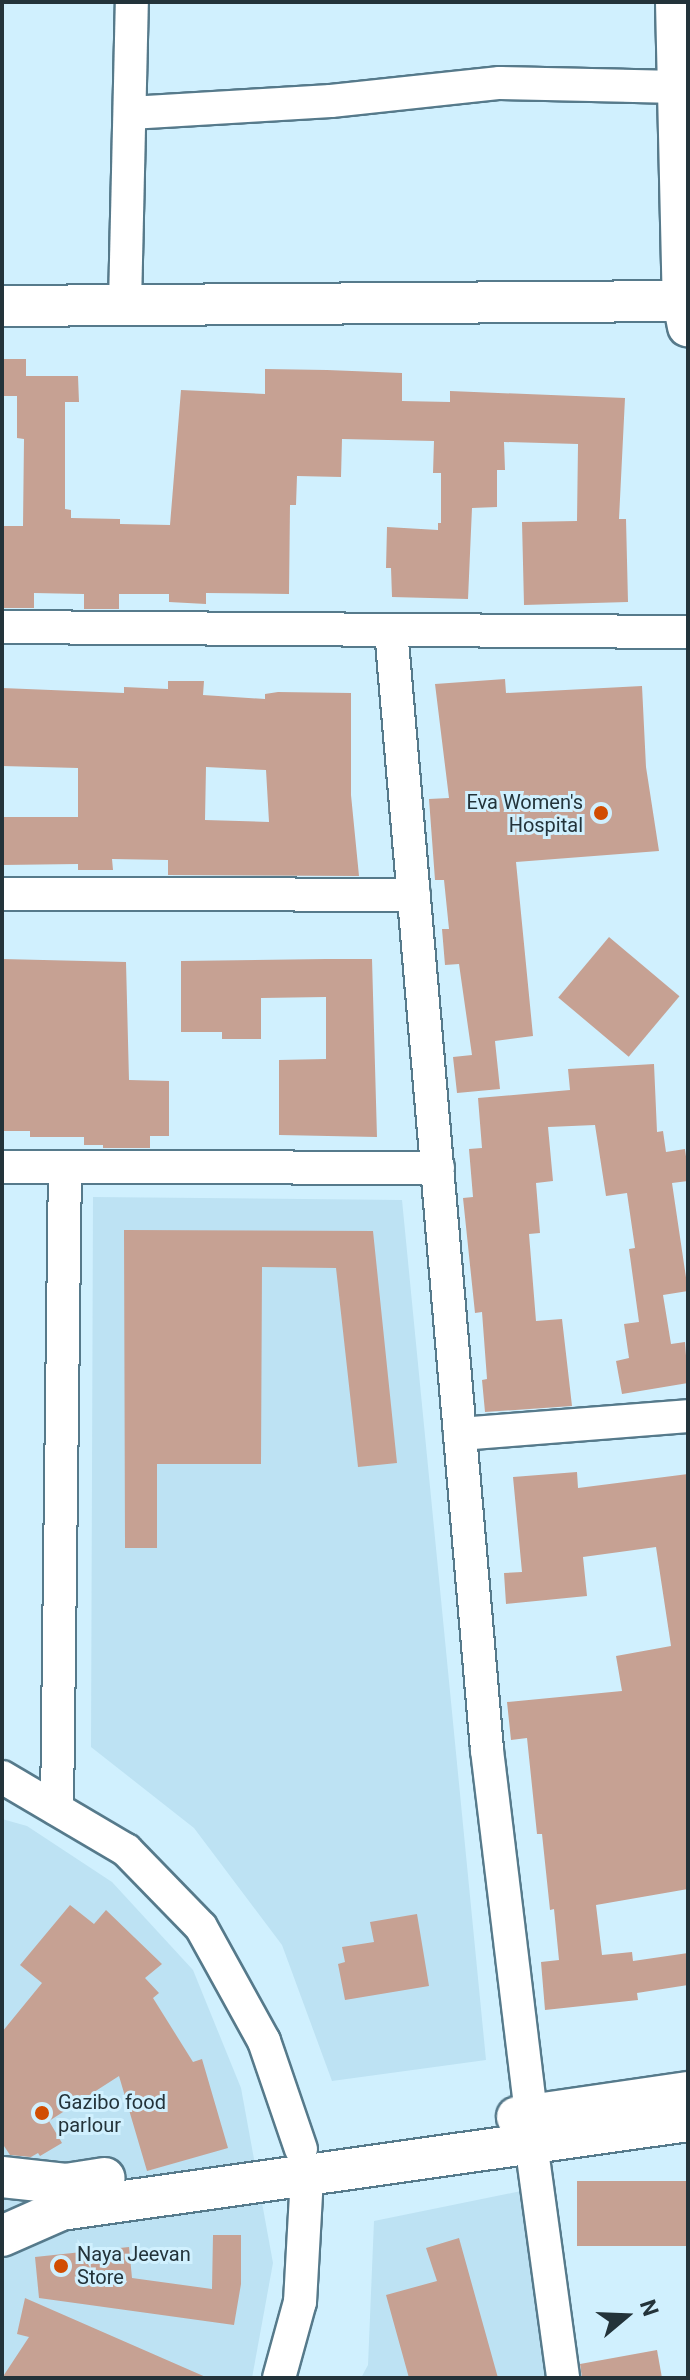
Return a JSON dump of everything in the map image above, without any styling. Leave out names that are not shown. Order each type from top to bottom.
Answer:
[{"type":"street","points":[[125,304],[132,2]]},
{"type":"street","points":[[2,306],[125,304],[686,310],[676,2]]},
{"type":"street","points":[[130,113],[331,101],[500,83],[678,87]]},
{"type":"street","points":[[2,627],[688,632]]},
{"type":"street","points":[[391,630],[487,1750],[563,2378]]},
{"type":"street","points":[[2,894],[414,895]]},
{"type":"street","points":[[2,1167],[438,1168]]},
{"type":"street","points":[[57,1809],[65,1167]]},
{"type":"street","points":[[460,1434],[688,1416]]},
{"type":"street","points":[[2,1777],[126,1850],[201,1927],[264,2041],[304,2162],[300,2302],[279,2378]]},
{"type":"street","points":[[2,2236],[61,2210],[304,2162],[531,2129],[688,2092]]},
{"type":"street","points":[[531,2129],[688,2121]]},
{"type":"street","points":[[2,2177],[66,2184],[304,2162]]},
{"type":"shaded area","points":[[93,1197],[402,1200],[486,2060],[332,2081],[282,1945],[194,1828],[91,1747]]},
{"type":"shaded area","points":[[2,1819],[27,1826],[112,1882],[193,1970],[241,2088],[273,2263],[252,2378],[2,2378]]},
{"type":"shaded area","points":[[531,2189],[552,2378],[361,2378],[368,2365],[374,2221]]},
{"type":"building","points":[[2,359],[26,359],[26,376],[78,376],[79,402],[65,402],[65,509],[71,510],[71,518],[120,519],[120,524],[170,525],[181,390],[265,394],[265,369],[402,373],[402,401],[450,402],[450,391],[625,398],[619,519],[626,519],[628,602],[524,605],[522,522],[577,521],[578,444],[504,442],[505,470],[497,470],[497,507],[472,508],[468,599],[392,597],[391,568],[386,568],[387,527],[438,530],[438,523],[441,523],[441,473],[433,473],[434,441],[342,439],[341,477],[297,476],[296,505],[290,505],[289,594],[206,593],[206,604],[169,602],[169,594],[119,594],[119,609],[84,609],[84,594],[34,593],[34,608],[2,608],[2,526],[23,526],[24,439],[17,438],[17,396],[2,396]]},
{"type":"building","points":[[505,679],[506,693],[642,686],[646,767],[659,851],[516,862],[533,1036],[495,1041],[500,1089],[457,1093],[453,1057],[472,1055],[459,964],[445,965],[442,929],[449,929],[444,880],[435,880],[429,799],[449,798],[435,684]]},
{"type":"building","points":[[168,681],[204,681],[203,695],[265,699],[265,694],[278,692],[351,693],[351,795],[359,876],[168,875],[168,860],[112,859],[113,870],[78,870],[78,864],[2,865],[2,817],[78,817],[78,768],[2,766],[2,688],[124,693],[124,687],[168,689]],"holes":[[[206,767],[266,770],[269,822],[205,820]]]},
{"type":"building","points":[[609,937],[679,996],[629,1057],[558,998]]},
{"type":"building","points":[[2,959],[126,962],[129,1080],[169,1081],[169,1136],[150,1136],[150,1148],[103,1148],[103,1145],[84,1145],[84,1137],[30,1137],[30,1131],[2,1131]]},
{"type":"building","points":[[372,959],[377,1137],[279,1135],[279,1060],[326,1059],[326,997],[261,998],[261,1039],[222,1039],[222,1032],[181,1032],[181,961]]},
{"type":"building","points":[[654,1064],[657,1132],[663,1131],[666,1152],[685,1149],[688,1172],[688,1181],[672,1183],[688,1291],[663,1295],[671,1344],[685,1342],[688,1383],[622,1394],[616,1361],[629,1358],[624,1324],[639,1322],[629,1249],[635,1248],[627,1193],[606,1196],[595,1125],[548,1127],[553,1181],[536,1183],[540,1233],[529,1234],[536,1321],[562,1319],[572,1406],[485,1412],[482,1380],[487,1379],[482,1312],[475,1313],[463,1198],[473,1197],[469,1149],[482,1148],[478,1098],[570,1090],[568,1069]]},
{"type":"building","points":[[124,1230],[373,1231],[397,1463],[358,1467],[336,1268],[262,1267],[261,1464],[157,1464],[157,1548],[125,1548]]},
{"type":"building","points":[[577,1472],[578,1488],[688,1474],[688,1889],[596,1905],[602,1955],[632,1952],[633,1961],[688,1953],[688,1985],[637,1993],[638,2000],[545,2010],[541,1962],[559,1960],[554,1909],[550,1910],[542,1834],[537,1834],[527,1738],[511,1740],[507,1702],[622,1691],[616,1656],[671,1646],[656,1547],[583,1557],[587,1596],[506,1604],[504,1573],[522,1572],[513,1477]]},
{"type":"building","points":[[70,1905],[94,1924],[106,1910],[162,1964],[145,1978],[159,1993],[153,1998],[193,2062],[202,2059],[228,2148],[147,2171],[119,2076],[49,2121],[62,2143],[40,2156],[38,2153],[31,2157],[10,2155],[2,2143],[2,2032],[42,1983],[20,1965]]},
{"type":"building","points":[[417,1914],[429,1986],[345,2000],[338,1964],[345,1962],[342,1947],[374,1942],[370,1922]]},
{"type":"building","points":[[577,2181],[688,2181],[688,2246],[577,2246]]},
{"type":"building","points":[[213,2235],[241,2235],[241,2284],[234,2325],[39,2298],[35,2257],[129,2247],[132,2278],[212,2289]]},
{"type":"building","points":[[459,2238],[498,2378],[409,2378],[386,2295],[437,2281],[426,2248]]},
{"type":"building","points":[[25,2298],[208,2378],[2,2378],[29,2337],[17,2334]]},
{"type":"building","points":[[657,2350],[662,2378],[582,2378],[580,2364]]},
{"type":"place","name":"Eva Women's Hospital","points":[[601,813]]},
{"type":"place","name":"Gazibo food parlour","points":[[42,2113]]},
{"type":"place","name":"Naya Jeevan Store","points":[[61,2266]]}]
